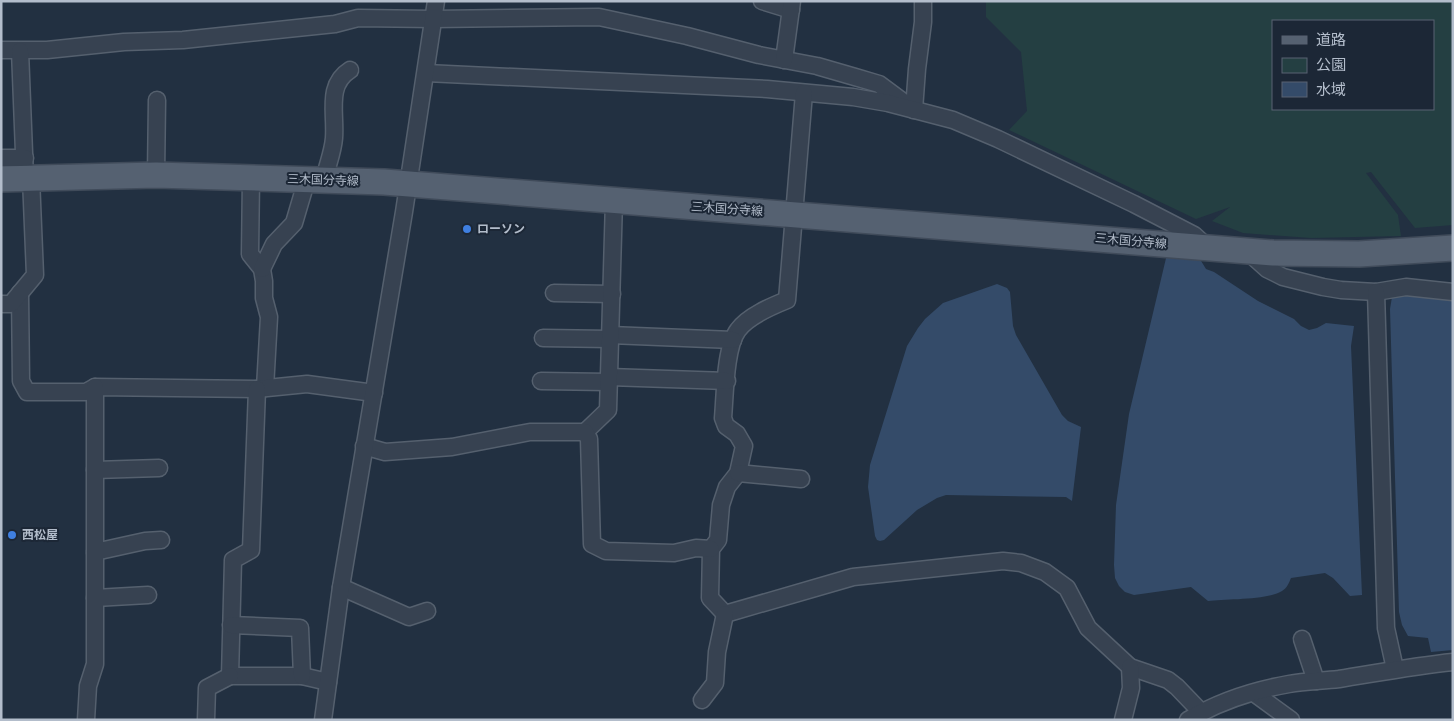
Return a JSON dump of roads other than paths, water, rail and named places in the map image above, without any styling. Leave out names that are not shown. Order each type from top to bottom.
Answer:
[{"type":"main road","name":"三木国分寺線","points":[[21,173],[316,179],[408,184],[1247,251],[1359,254],[1453,248]]},
{"type":"street","points":[[322,720],[341,587],[426,73],[436,1]]},
{"type":"street","points":[[762,1],[791,5],[784,60]]},
{"type":"street","points":[[914,110],[923,22],[922,1]]},
{"type":"street","points":[[1,50],[47,50],[124,42],[183,40],[335,24],[358,18],[598,17],[687,36],[759,56],[817,66],[879,84],[914,110]]},
{"type":"street","points":[[1,304],[11,304],[35,276],[21,173],[20,51]]},
{"type":"street","points":[[262,269],[274,244],[294,223],[334,139],[336,85],[342,76],[350,70]]},
{"type":"street","points":[[426,73],[758,89],[853,97],[914,110],[953,120],[1057,166],[1194,235],[1207,247]]},
{"type":"street","points":[[725,614],[710,598],[711,550],[718,540],[721,505],[727,487],[738,473],[744,446],[737,434],[726,426],[723,418],[730,348],[738,330],[760,311],[787,300],[804,93]]},
{"type":"street","points":[[156,175],[157,100]]},
{"type":"street","points":[[1,158],[21,173]]},
{"type":"street","points":[[230,676],[233,560],[252,550],[261,388],[269,316],[264,298],[262,269],[250,254],[251,178]]},
{"type":"street","points":[[364,446],[384,452],[452,447],[530,432],[585,432],[608,410],[614,200]]},
{"type":"street","points":[[1247,251],[1267,269],[1283,277],[1341,290],[1376,292],[1406,287],[1453,292]]},
{"type":"street","points":[[1376,292],[1386,628],[1395,669]]},
{"type":"street","points":[[20,293],[21,381],[27,392],[86,392],[96,387],[261,388],[307,384],[374,393]]},
{"type":"street","points":[[554,293],[612,294]]},
{"type":"street","points":[[543,338],[610,337],[733,340]]},
{"type":"street","points":[[541,381],[727,381]]},
{"type":"street","points":[[86,720],[88,686],[95,664],[96,387]]},
{"type":"street","points":[[585,432],[589,439],[592,544],[606,551],[674,552],[696,548],[711,550]]},
{"type":"street","points":[[96,470],[159,468]]},
{"type":"street","points":[[738,473],[801,479]]},
{"type":"street","points":[[95,552],[144,541],[161,540]]},
{"type":"street","points":[[725,614],[853,577],[1003,561],[1021,563],[1044,572],[1067,588],[1088,628],[1130,667],[1168,680],[1177,687],[1195,716],[1254,693],[1288,684],[1337,679],[1453,662]]},
{"type":"street","points":[[341,587],[409,618],[427,611]]},
{"type":"street","points":[[95,598],[148,595]]},
{"type":"street","points":[[702,700],[715,683],[717,652],[725,614]]},
{"type":"street","points":[[231,625],[300,628],[302,676]]},
{"type":"street","points":[[1302,639],[1316,681]]},
{"type":"street","points":[[1123,720],[1131,688],[1130,667]]},
{"type":"street","points":[[206,720],[207,688],[230,676],[302,676],[328,682]]},
{"type":"street","points":[[1254,693],[1291,720]]},
{"type":"water","points":[[1167,254],[1198,256],[1206,269],[1214,272],[1258,301],[1294,319],[1301,326],[1309,330],[1326,323],[1354,326],[1351,346],[1362,595],[1350,596],[1333,578],[1325,573],[1291,578],[1289,584],[1282,591],[1257,598],[1208,601],[1191,587],[1134,595],[1125,592],[1119,586],[1115,578],[1114,565],[1116,505],[1129,414]]},
{"type":"water","points":[[997,284],[1007,288],[1010,292],[1013,326],[1016,335],[1062,415],[1068,421],[1081,427],[1072,501],[1066,497],[946,495],[917,510],[884,540],[877,540],[868,487],[870,465],[907,346],[925,319],[943,303]]},
{"type":"water","points":[[1397,294],[1453,297],[1453,650],[1431,652],[1428,638],[1408,636],[1402,625],[1399,612],[1390,309],[1392,297]]},
{"type":"place","name":"ローソン","points":[[467,229]]},
{"type":"place","name":"西松屋","points":[[12,535]]}]
